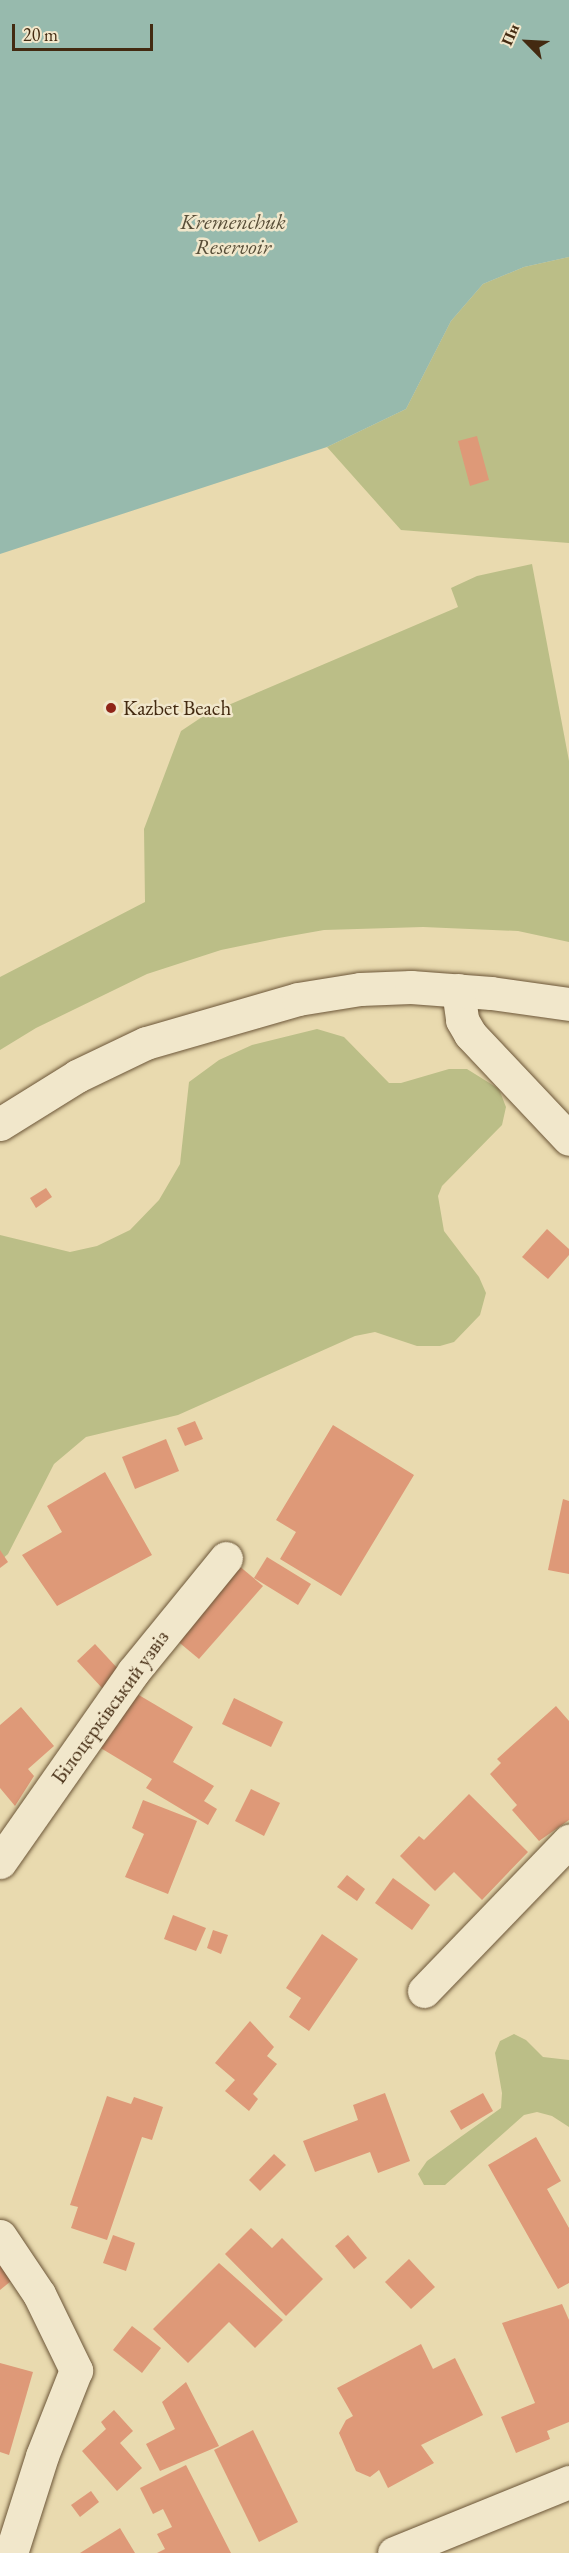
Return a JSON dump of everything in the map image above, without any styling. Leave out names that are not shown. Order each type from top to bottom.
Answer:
[{"type":"street","points":[[0,1124],[122,1054],[230,1016],[298,999],[360,989],[458,990],[569,1004]]},
{"type":"street","points":[[458,990],[462,1020],[470,1034],[569,1139]]},
{"type":"street","name":"Білоцерківський узвіз","points":[[0,1862],[127,1680],[226,1558]]},
{"type":"street","points":[[424,1991],[569,1841]]},
{"type":"street","points":[[0,2236],[39,2294],[76,2370],[42,2456],[11,2553]]},
{"type":"street","points":[[394,2553],[569,2482]]},
{"type":"green space","points":[[569,257],[569,543],[401,530],[327,447],[406,409],[451,321],[483,284],[524,267]]},
{"type":"green space","points":[[532,564],[569,761],[569,942],[518,931],[423,927],[324,930],[279,938],[221,950],[147,974],[36,1028],[0,1050],[0,977],[145,902],[144,829],[181,731],[205,715],[458,607],[451,588],[477,576]]},
{"type":"green space","points":[[317,1029],[344,1037],[389,1083],[401,1083],[449,1069],[467,1069],[499,1089],[506,1107],[502,1125],[442,1186],[438,1196],[444,1231],[479,1277],[486,1293],[480,1315],[454,1342],[440,1346],[417,1346],[375,1332],[355,1336],[178,1415],[86,1437],[54,1464],[8,1554],[0,1561],[0,1235],[70,1252],[97,1246],[130,1230],[159,1200],[180,1164],[189,1082],[219,1060],[252,1045]]},
{"type":"green space","points":[[514,2034],[526,2040],[543,2057],[569,2060],[569,2127],[552,2116],[537,2112],[524,2115],[445,2185],[424,2185],[418,2174],[427,2161],[501,2108],[502,2093],[495,2053],[500,2041]]},
{"type":"water","name":"Kremenchuk Reservoir","points":[[0,0],[569,0],[569,257],[524,267],[483,284],[451,321],[406,409],[327,447],[0,554]]},
{"type":"building","points":[[477,436],[489,480],[470,486],[458,441]]},
{"type":"building","points":[[46,1188],[52,1197],[36,1208],[30,1198]]},
{"type":"building","points":[[547,1229],[569,1249],[569,1255],[548,1279],[522,1257]]},
{"type":"building","points":[[195,1421],[203,1439],[185,1446],[177,1428]]},
{"type":"building","points":[[333,1425],[414,1475],[341,1596],[280,1559],[296,1532],[276,1520]]},
{"type":"building","points":[[166,1439],[179,1471],[135,1489],[122,1457]]},
{"type":"building","points":[[105,1472],[152,1555],[57,1606],[22,1555],[62,1532],[47,1506]]},
{"type":"building","points":[[563,1499],[569,1501],[569,1574],[548,1570]]},
{"type":"building","points":[[0,1550],[8,1562],[0,1568]]},
{"type":"building","points":[[267,1557],[311,1584],[298,1605],[254,1578]]},
{"type":"building","points":[[238,1565],[263,1586],[199,1659],[175,1639]]},
{"type":"building","points":[[95,1644],[120,1671],[103,1689],[77,1661]]},
{"type":"building","points":[[132,1691],[193,1727],[173,1762],[214,1786],[204,1801],[217,1809],[208,1825],[146,1788],[152,1779],[99,1747]]},
{"type":"building","points":[[234,1698],[283,1722],[271,1747],[222,1724]]},
{"type":"building","points":[[556,1706],[569,1721],[569,1820],[539,1841],[512,1810],[517,1805],[490,1774],[501,1763],[497,1759]]},
{"type":"building","points":[[21,1707],[54,1746],[28,1769],[34,1776],[15,1806],[0,1788],[0,1725]]},
{"type":"building","points":[[251,1789],[280,1803],[264,1836],[235,1821]]},
{"type":"building","points":[[469,1794],[528,1852],[482,1900],[454,1872],[435,1891],[400,1856],[419,1836],[424,1840]]},
{"type":"building","points":[[143,1800],[197,1821],[168,1894],[125,1877],[144,1834],[132,1828]]},
{"type":"building","points":[[347,1875],[365,1889],[357,1901],[337,1887]]},
{"type":"building","points":[[393,1878],[430,1905],[412,1930],[375,1903]]},
{"type":"building","points":[[173,1915],[206,1928],[196,1951],[164,1939]]},
{"type":"building","points":[[213,1930],[228,1935],[221,1954],[207,1948]]},
{"type":"building","points":[[322,1934],[358,1959],[309,2031],[289,2017],[301,1998],[286,1988]]},
{"type":"building","points":[[250,2021],[274,2047],[267,2056],[277,2064],[253,2094],[258,2099],[249,2111],[225,2091],[235,2080],[215,2063]]},
{"type":"building","points":[[385,2093],[410,2161],[378,2173],[370,2152],[315,2172],[303,2141],[358,2120],[353,2105]]},
{"type":"building","points":[[483,2093],[493,2111],[461,2130],[450,2111]]},
{"type":"building","points":[[107,2096],[131,2104],[134,2097],[163,2107],[152,2140],[142,2137],[107,2240],[71,2228],[78,2207],[70,2205]]},
{"type":"building","points":[[536,2137],[561,2181],[547,2189],[569,2228],[569,2283],[558,2289],[488,2165]]},
{"type":"building","points":[[274,2154],[286,2165],[260,2191],[249,2180]]},
{"type":"building","points":[[251,2228],[272,2248],[282,2238],[323,2279],[286,2316],[225,2254]]},
{"type":"building","points":[[113,2235],[135,2243],[126,2271],[103,2263]]},
{"type":"building","points":[[348,2235],[367,2258],[354,2269],[335,2246]]},
{"type":"building","points":[[0,2258],[16,2277],[0,2290]]},
{"type":"building","points":[[409,2259],[435,2287],[411,2309],[385,2282]]},
{"type":"building","points":[[219,2263],[283,2320],[255,2348],[229,2322],[188,2363],[153,2329]]},
{"type":"building","points":[[562,2304],[569,2320],[569,2422],[547,2431],[550,2439],[516,2453],[501,2417],[535,2403],[502,2323]]},
{"type":"building","points":[[132,2326],[161,2348],[142,2373],[113,2350]]},
{"type":"building","points":[[421,2344],[433,2369],[455,2358],[483,2415],[421,2445],[434,2463],[388,2488],[379,2470],[370,2477],[356,2471],[339,2433],[346,2420],[353,2416],[337,2388]]},
{"type":"building","points":[[0,2363],[33,2372],[9,2455],[0,2452]]},
{"type":"building","points":[[186,2382],[219,2446],[160,2471],[146,2444],[175,2429],[162,2402]]},
{"type":"building","points":[[114,2410],[133,2431],[120,2443],[142,2468],[117,2491],[82,2451],[106,2429],[101,2422]]},
{"type":"building","points":[[253,2430],[298,2522],[259,2542],[214,2450]]},
{"type":"building","points":[[186,2465],[231,2553],[157,2553],[165,2549],[157,2534],[172,2527],[163,2509],[153,2514],[140,2488]]},
{"type":"building","points":[[91,2491],[99,2502],[80,2517],[71,2505]]},
{"type":"building","points":[[120,2528],[135,2553],[80,2553]]},
{"type":"place","name":"Kazbet Beach","points":[[111,708]]}]
